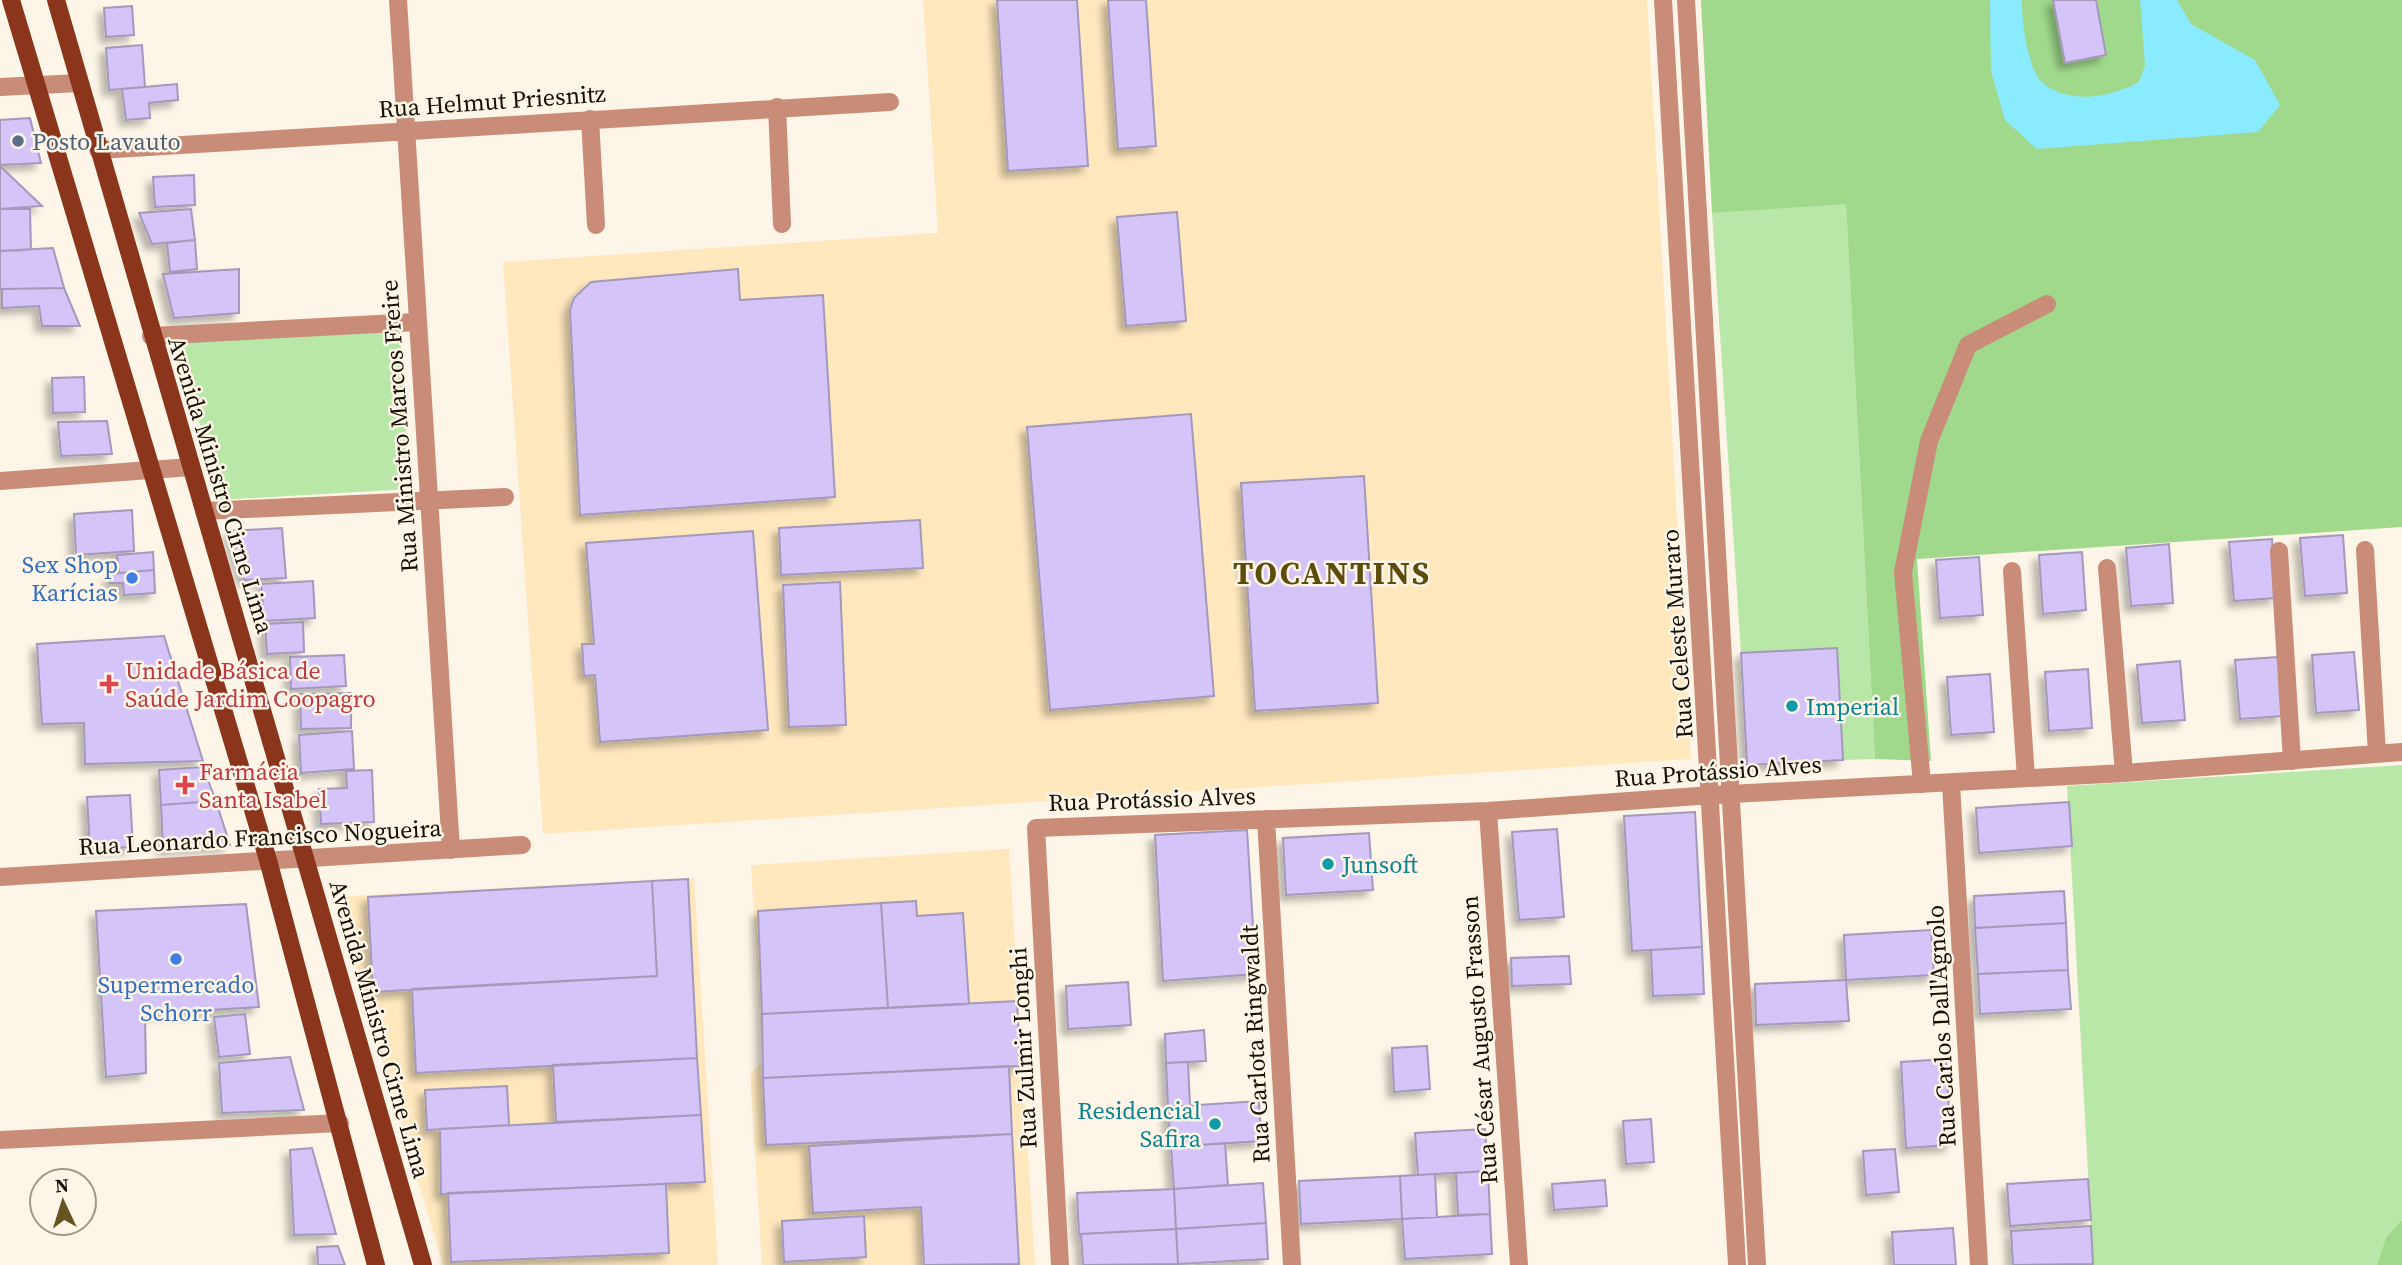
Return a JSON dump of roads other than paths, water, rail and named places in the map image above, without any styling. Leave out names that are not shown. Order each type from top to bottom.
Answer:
[{"type":"main road","points":[[11,0],[268,860],[376,1265]]},
{"type":"main road","name":"Avenida Ministro Cirne Lima","points":[[56,0],[151,336],[423,1265]]},
{"type":"street","name":"Rua Ministro Marcos Freire","points":[[398,0],[427,500],[451,850]]},
{"type":"street","name":"Rua Celeste Muraro","points":[[1663,0],[1682,360],[1712,795],[1737,1265]]},
{"type":"street","name":"Rua Celeste Muraro","points":[[1686,0],[1756,1265]]},
{"type":"street","points":[[0,87],[79,83]]},
{"type":"street","name":"Rua Helmut Priesnitz","points":[[98,150],[890,102]]},
{"type":"street","points":[[777,107],[782,224]]},
{"type":"street","points":[[590,119],[596,225]]},
{"type":"street","points":[[1922,784],[1903,572],[1929,441],[1968,345],[2047,304]]},
{"type":"street","points":[[151,336],[416,321]]},
{"type":"street","points":[[0,481],[191,467]]},
{"type":"street","points":[[204,511],[505,497]]},
{"type":"street","points":[[2365,550],[2377,754]]},
{"type":"street","points":[[2279,551],[2292,761]]},
{"type":"street","points":[[2107,568],[2124,774]]},
{"type":"street","points":[[2012,571],[2026,778]]},
{"type":"street","name":"Rua Protássio Alves","points":[[1036,828],[1488,811],[1712,795],[2124,774],[2402,752]]},
{"type":"street","name":"Rua Carlos Dall'Agnolo","points":[[1951,784],[1979,1265]]},
{"type":"street","name":"Rua César Augusto Frasson","points":[[1488,811],[1519,1265]]},
{"type":"street","name":"Rua Carlota Ringwaldt","points":[[1266,819],[1292,1265]]},
{"type":"street","name":"Rua Zulmir Longhi","points":[[1036,828],[1060,1265]]},
{"type":"street","name":"Rua Leonardo Francisco Nogueira","points":[[0,877],[522,845]]},
{"type":"street","points":[[1729,1116],[1748,1114]]},
{"type":"street","points":[[0,1140],[340,1123]]},
{"type":"water","points":[[1990,0],[2022,0],[2027,45],[2038,78],[2055,91],[2079,97],[2116,92],[2139,82],[2145,65],[2140,0],[2177,0],[2191,24],[2255,60],[2280,105],[2258,132],[2037,149],[2005,120],[1991,71]]},
{"type":"place","name":"Posto Lavauto","points":[[18,141]]},
{"type":"place","name":"Sex Shop Karícias","points":[[132,578]]},
{"type":"place","name":"Unidade Básica de Saúde Jardim Coopagro","points":[[109,684]]},
{"type":"place","name":"Imperial","points":[[1792,706]]},
{"type":"place","name":"Farmácia Santa Isabel","points":[[185,785]]},
{"type":"place","name":"Junsoft","points":[[1328,864]]},
{"type":"place","name":"Supermercado Schorr","points":[[176,959]]},
{"type":"place","name":"Residencial Safira","points":[[1215,1124]]},
{"type":"district","name":"TOCANTINS","points":[[1332,573]]}]
